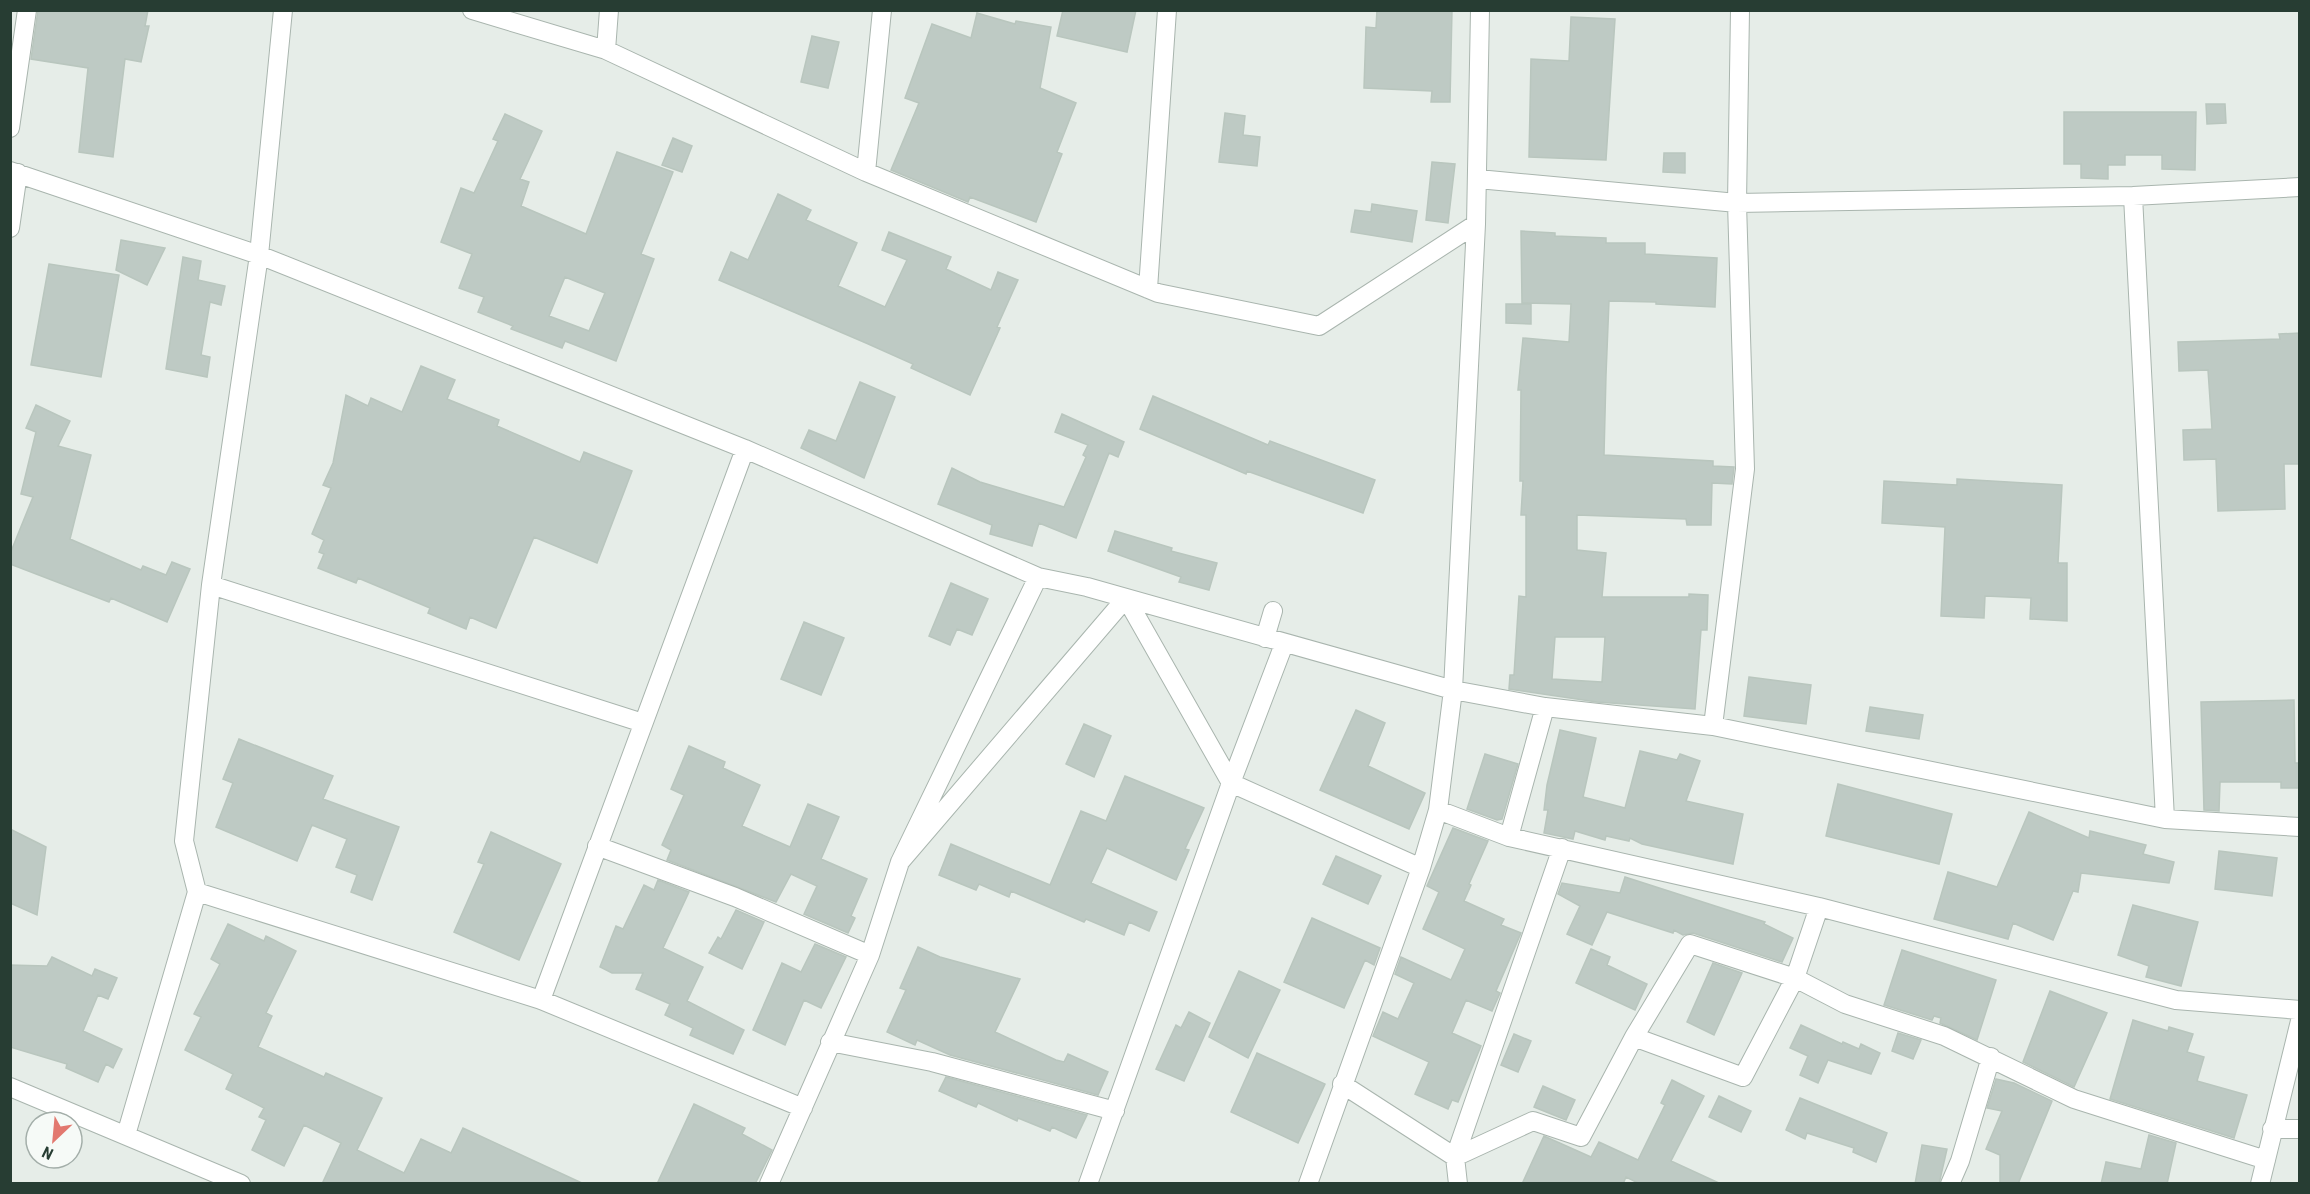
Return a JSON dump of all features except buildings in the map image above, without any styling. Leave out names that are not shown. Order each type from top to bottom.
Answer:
[{"type":"street","points":[[10,128],[27,10]]},
{"type":"street","points":[[126,1135],[197,892],[184,841],[211,585],[259,255],[283,10]]},
{"type":"street","points":[[472,10],[606,50],[866,172],[1158,293],[1319,326],[1476,224]]},
{"type":"street","points":[[606,50],[609,10]]},
{"type":"street","points":[[866,172],[882,10]]},
{"type":"street","points":[[1148,289],[1167,10]]},
{"type":"street","points":[[1308,1184],[1421,868],[1438,810],[1453,690],[1478,179],[1480,10]]},
{"type":"street","points":[[1713,726],[1745,469],[1737,203],[1740,10]]},
{"type":"street","points":[[10,228],[14,172],[259,255],[745,449],[1038,577],[1126,598],[1453,690],[1545,707],[1713,726],[2165,819],[2300,827]]},
{"type":"street","points":[[1478,179],[1737,203],[2133,196],[2300,187]]},
{"type":"street","points":[[2133,196],[2165,819]]},
{"type":"street","points":[[541,1000],[745,449]]},
{"type":"street","points":[[769,1184],[870,955],[900,862],[1038,577]]},
{"type":"street","points":[[211,585],[643,723]]},
{"type":"street","points":[[1126,598],[1231,783],[1421,868]]},
{"type":"street","points":[[900,862],[1126,598]]},
{"type":"street","points":[[1265,638],[1273,611]]},
{"type":"street","points":[[1088,1184],[1231,783],[1284,644]]},
{"type":"street","points":[[1509,837],[1545,707]]},
{"type":"street","points":[[1438,810],[1509,837],[1819,907],[2176,1000],[2300,1010]]},
{"type":"street","points":[[597,846],[735,897],[870,955]]},
{"type":"street","points":[[1458,1184],[1455,1157],[1562,848]]},
{"type":"street","points":[[197,892],[541,1000],[803,1108]]},
{"type":"street","points":[[1634,1037],[1743,1077],[1795,978],[1819,907]]},
{"type":"street","points":[[1455,1157],[1533,1120],[1581,1137],[1634,1037],[1690,945],[1795,978],[1845,1004],[1893,1018],[1991,1057],[2074,1099],[2266,1160]]},
{"type":"street","points":[[2260,1184],[2300,1021]]},
{"type":"street","points":[[830,1042],[933,1062],[1115,1111]]},
{"type":"street","points":[[1950,1184],[1960,1161],[1991,1057]]},
{"type":"street","points":[[1342,1084],[1455,1157]]},
{"type":"street","points":[[10,1087],[242,1184]]},
{"type":"street","points":[[2272,1129],[2300,1129]]}]
